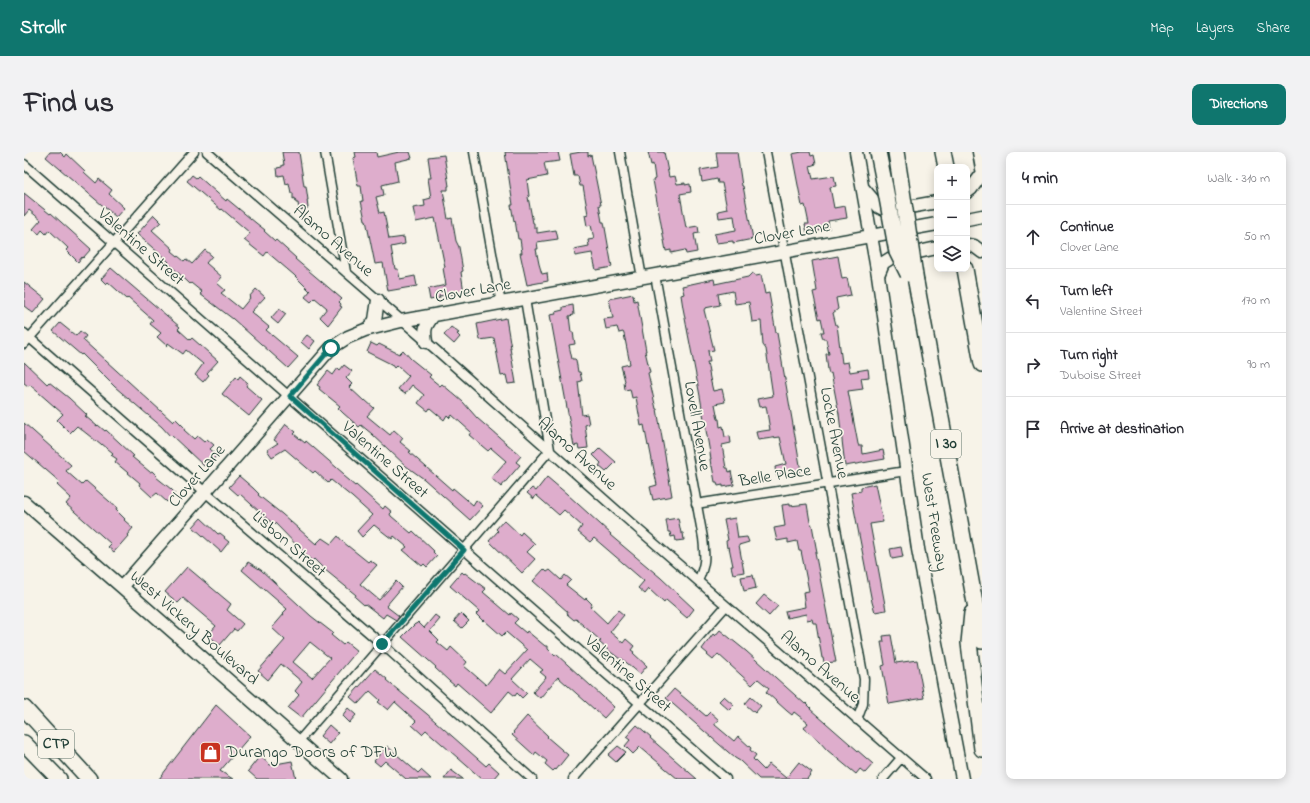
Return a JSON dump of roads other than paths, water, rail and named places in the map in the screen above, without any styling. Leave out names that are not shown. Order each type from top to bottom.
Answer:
[{"type":"highway","points":[[878,152],[897,252],[914,283]]},
{"type":"highway","name":"West Freeway","points":[[896,152],[914,283],[982,641]]},
{"type":"highway","points":[[943,152],[945,164]]},
{"type":"highway","points":[[965,272],[982,364]]},
{"type":"highway","points":[[974,596],[969,643],[982,749]]},
{"type":"highway","name":"CTP","points":[[24,708],[89,779]]},
{"type":"highway","name":"CTP","points":[[24,743],[59,779]]},
{"type":"main road","name":"West Freeway","points":[[856,152],[878,275],[920,557],[962,779]]},
{"type":"main road","points":[[979,152],[982,169]]},
{"type":"main road","points":[[970,190],[982,174]]},
{"type":"main road","points":[[862,187],[880,207],[886,211],[934,203]]},
{"type":"main road","points":[[970,218],[982,216]]},
{"type":"main road","name":"Clover Lane","points":[[122,587],[331,348],[348,337],[369,329],[402,321],[525,300],[784,251],[871,237],[934,225]]},
{"type":"main road","points":[[970,245],[974,246],[982,252]]},
{"type":"main road","points":[[878,275],[883,263],[891,258],[934,249]]},
{"type":"main road","points":[[369,329],[375,320],[378,300]]},
{"type":"main road","points":[[426,342],[424,331],[427,323],[433,316]]},
{"type":"main road","name":"West Vickery Boulevard","points":[[24,502],[341,779]]},
{"type":"street","points":[[26,338],[114,243],[194,152]]},
{"type":"street","name":"Alamo Avenue","points":[[207,152],[926,779]]},
{"type":"street","points":[[325,152],[346,272]]},
{"type":"street","points":[[474,152],[501,304]]},
{"type":"street","points":[[620,152],[642,278]]},
{"type":"street","name":"Locke Avenue","points":[[766,152],[864,679],[863,704],[857,720]]},
{"type":"street","name":"Valentine Street","points":[[24,164],[726,779]]},
{"type":"street","name":"Lovell Avenue","points":[[655,275],[703,538],[705,560],[704,569],[698,581]]},
{"type":"street","points":[[298,742],[550,450],[525,300]]},
{"type":"street","name":"Lisbon Street","points":[[26,338],[382,644],[532,779]]},
{"type":"street","name":"Belle Place","points":[[696,504],[906,471]]},
{"type":"street","points":[[573,779],[726,606]]},
{"type":"street","points":[[883,779],[901,758]]},
{"type":"place","name":"Durango Doors of DFW","points":[[210,752]]}]
